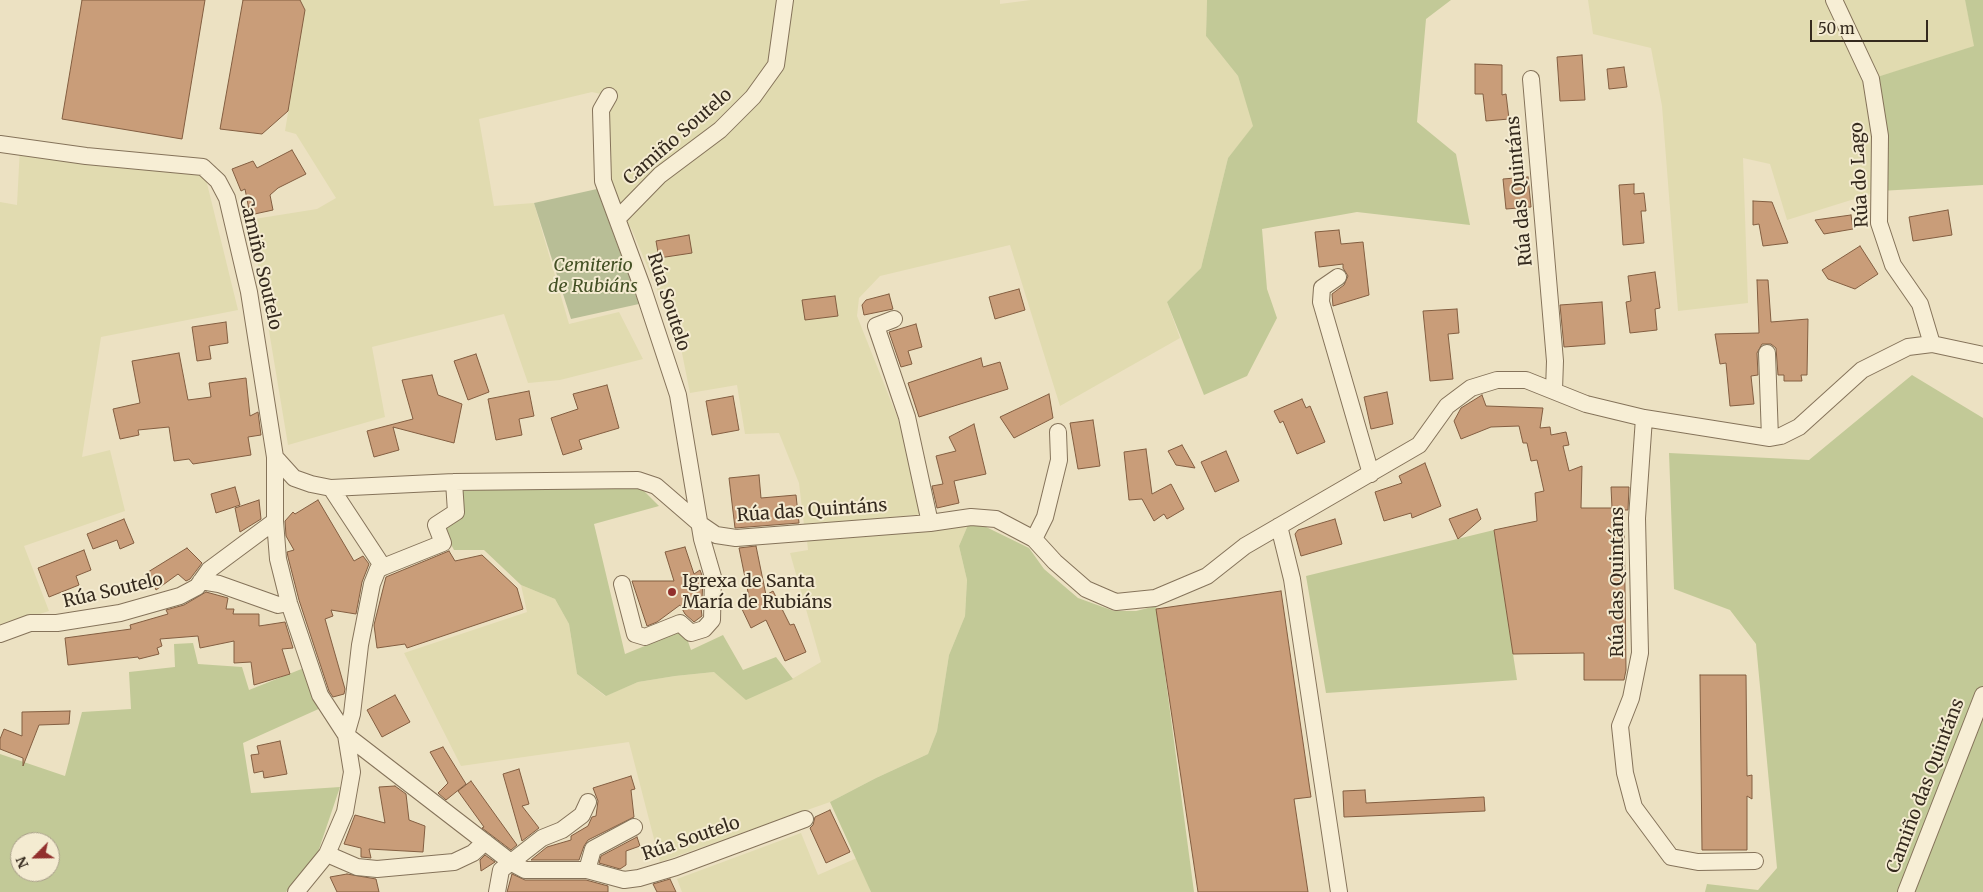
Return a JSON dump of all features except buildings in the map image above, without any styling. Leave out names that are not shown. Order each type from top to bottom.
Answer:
[{"type":"street","name":"Camiño Soutelo","points":[[618,218],[660,175],[720,130],[753,97],[776,65],[785,0]]},
{"type":"street","name":"Rúa do Lago","points":[[1834,0],[1871,79],[1880,136],[1879,223],[1893,265],[1920,304],[1932,344]]},
{"type":"street","name":"Rúa das Quintáns","points":[[1531,79],[1555,361],[1554,390]]},
{"type":"street","name":"Rúa Soutelo","points":[[609,96],[601,110],[603,180],[618,218],[678,395],[700,524],[713,577],[712,620],[704,629],[691,634],[680,623],[645,637],[635,634],[622,584]]},
{"type":"street","name":"Camiño Soutelo","points":[[0,144],[86,156],[203,167],[218,181],[227,198],[249,292],[275,458]]},
{"type":"street","points":[[1338,277],[1322,288],[1321,302],[1371,474]]},
{"type":"street","points":[[894,319],[876,326],[907,417],[930,523]]},
{"type":"street","points":[[1932,344],[1983,354]]},
{"type":"street","name":"Rúa das Quintáns","points":[[700,524],[716,535],[736,538],[930,523],[971,517],[996,518],[1034,539],[1055,562],[1086,588],[1116,602],[1155,598],[1207,576],[1245,546],[1419,445],[1446,406],[1471,388],[1497,380],[1526,380],[1586,404],[1644,418],[1770,438],[1780,436],[1799,427],[1862,370],[1886,356],[1908,346],[1932,344]]},
{"type":"street","points":[[1767,353],[1770,438]]},
{"type":"street","name":"Rúa das Quintáns","points":[[1644,418],[1637,518],[1640,653],[1632,698],[1620,726],[1625,773],[1634,807],[1671,857],[1698,862],[1755,860]]},
{"type":"street","points":[[1034,539],[1045,516],[1059,460],[1058,432]]},
{"type":"street","name":"Rúa Soutelo","points":[[275,458],[275,521],[278,559],[289,603],[320,695],[346,735],[512,863],[525,870],[587,870],[624,880],[639,878],[676,867],[806,819]]},
{"type":"street","points":[[275,458],[294,478],[331,488],[454,482],[638,480],[656,486],[700,524]]},
{"type":"street","points":[[331,488],[383,567],[443,544],[436,525],[456,512],[454,482]]},
{"type":"street","name":"Rúa Soutelo","points":[[0,634],[30,623],[57,624],[120,613],[180,596],[197,587],[209,570],[275,521]]},
{"type":"street","points":[[1279,526],[1292,579],[1339,892]]},
{"type":"street","name":"Rúa Soutelo","points":[[296,892],[328,854],[345,812],[352,772],[346,735],[352,714],[360,645],[372,584],[378,569],[383,567]]},
{"type":"street","points":[[201,581],[218,584],[278,605],[289,603]]},
{"type":"street","name":"Camiño das Quintáns","points":[[1906,892],[1983,695]]},
{"type":"street","points":[[497,892],[501,870],[542,838],[562,830],[582,815],[588,802]]},
{"type":"street","name":"Rúa Soutelo","points":[[587,870],[592,849],[634,827]]},
{"type":"street","points":[[328,854],[357,867],[377,869],[454,862],[473,854],[485,842]]},
{"type":"shaded area","points":[[300,0],[1000,0],[1000,4],[1031,0],[1207,0],[1206,36],[1238,76],[1254,126],[1228,158],[1201,268],[1167,302],[1180,338],[1060,406],[1010,245],[880,276],[859,298],[857,316],[898,419],[925,514],[804,525],[799,483],[779,433],[745,434],[737,385],[690,393],[680,343],[631,228],[618,218],[603,181],[609,96],[592,92],[479,119],[494,206],[534,203],[569,324],[619,312],[643,359],[560,380],[528,383],[504,314],[372,347],[385,417],[288,445],[253,235],[248,220],[317,209],[336,198],[296,134],[285,131],[305,10]]},
{"type":"shaded area","points":[[1588,0],[1965,0],[1975,46],[1872,79],[1880,191],[1787,220],[1770,164],[1743,158],[1748,303],[1678,311],[1662,106],[1651,48],[1593,34]]},
{"type":"shaded area","points":[[20,147],[203,167],[238,310],[101,337],[82,457],[110,450],[125,511],[24,546],[49,611],[0,627],[0,202],[17,205]]},
{"type":"shaded area","points":[[968,525],[959,546],[967,580],[965,616],[949,655],[937,731],[928,754],[830,802],[660,862],[629,742],[461,766],[404,653],[527,612],[521,585],[555,599],[569,624],[577,674],[605,696],[638,682],[714,672],[792,679],[821,662],[790,553],[808,550],[807,541]]},
{"type":"shaded area","points":[[801,833],[818,875],[857,858],[871,892],[682,892],[677,879]]},
{"type":"green space","points":[[1207,0],[1451,0],[1426,19],[1417,122],[1456,154],[1470,225],[1357,212],[1262,229],[1267,289],[1277,318],[1247,376],[1204,395],[1167,302],[1201,268],[1228,158],[1253,126],[1238,76],[1206,36]]},
{"type":"green space","points":[[1965,0],[1983,0],[1983,185],[1880,191],[1871,79],[1974,46]]},
{"type":"green space","name":"Cemiterio de Rubiáns","points":[[597,189],[639,304],[571,319],[534,203]]},
{"type":"green space","points":[[1912,375],[1983,418],[1983,892],[1705,892],[1707,884],[1758,890],[1777,868],[1756,644],[1730,610],[1674,589],[1669,453],[1809,460]]},
{"type":"green space","points":[[636,483],[659,506],[594,524],[625,654],[684,630],[691,650],[723,635],[743,670],[776,657],[793,679],[746,700],[714,672],[638,682],[606,696],[577,674],[569,624],[555,599],[521,585],[484,550],[454,550],[442,528],[460,491]]},
{"type":"green space","points":[[968,525],[984,526],[1029,548],[1044,569],[1078,598],[1114,611],[1136,611],[1156,606],[1194,892],[871,892],[830,802],[928,754],[937,731],[949,655],[965,616],[967,580],[959,546]]},
{"type":"green space","points":[[1494,530],[1517,680],[1326,693],[1306,576]]},
{"type":"green space","points":[[193,643],[198,664],[242,667],[249,690],[304,668],[323,707],[243,743],[251,793],[340,787],[318,852],[286,892],[0,892],[0,754],[65,776],[82,712],[131,709],[129,672],[175,667],[174,644]]},
{"type":"place","name":"Igrexa de Santa María de Rubiáns","points":[[672,592]]}]
